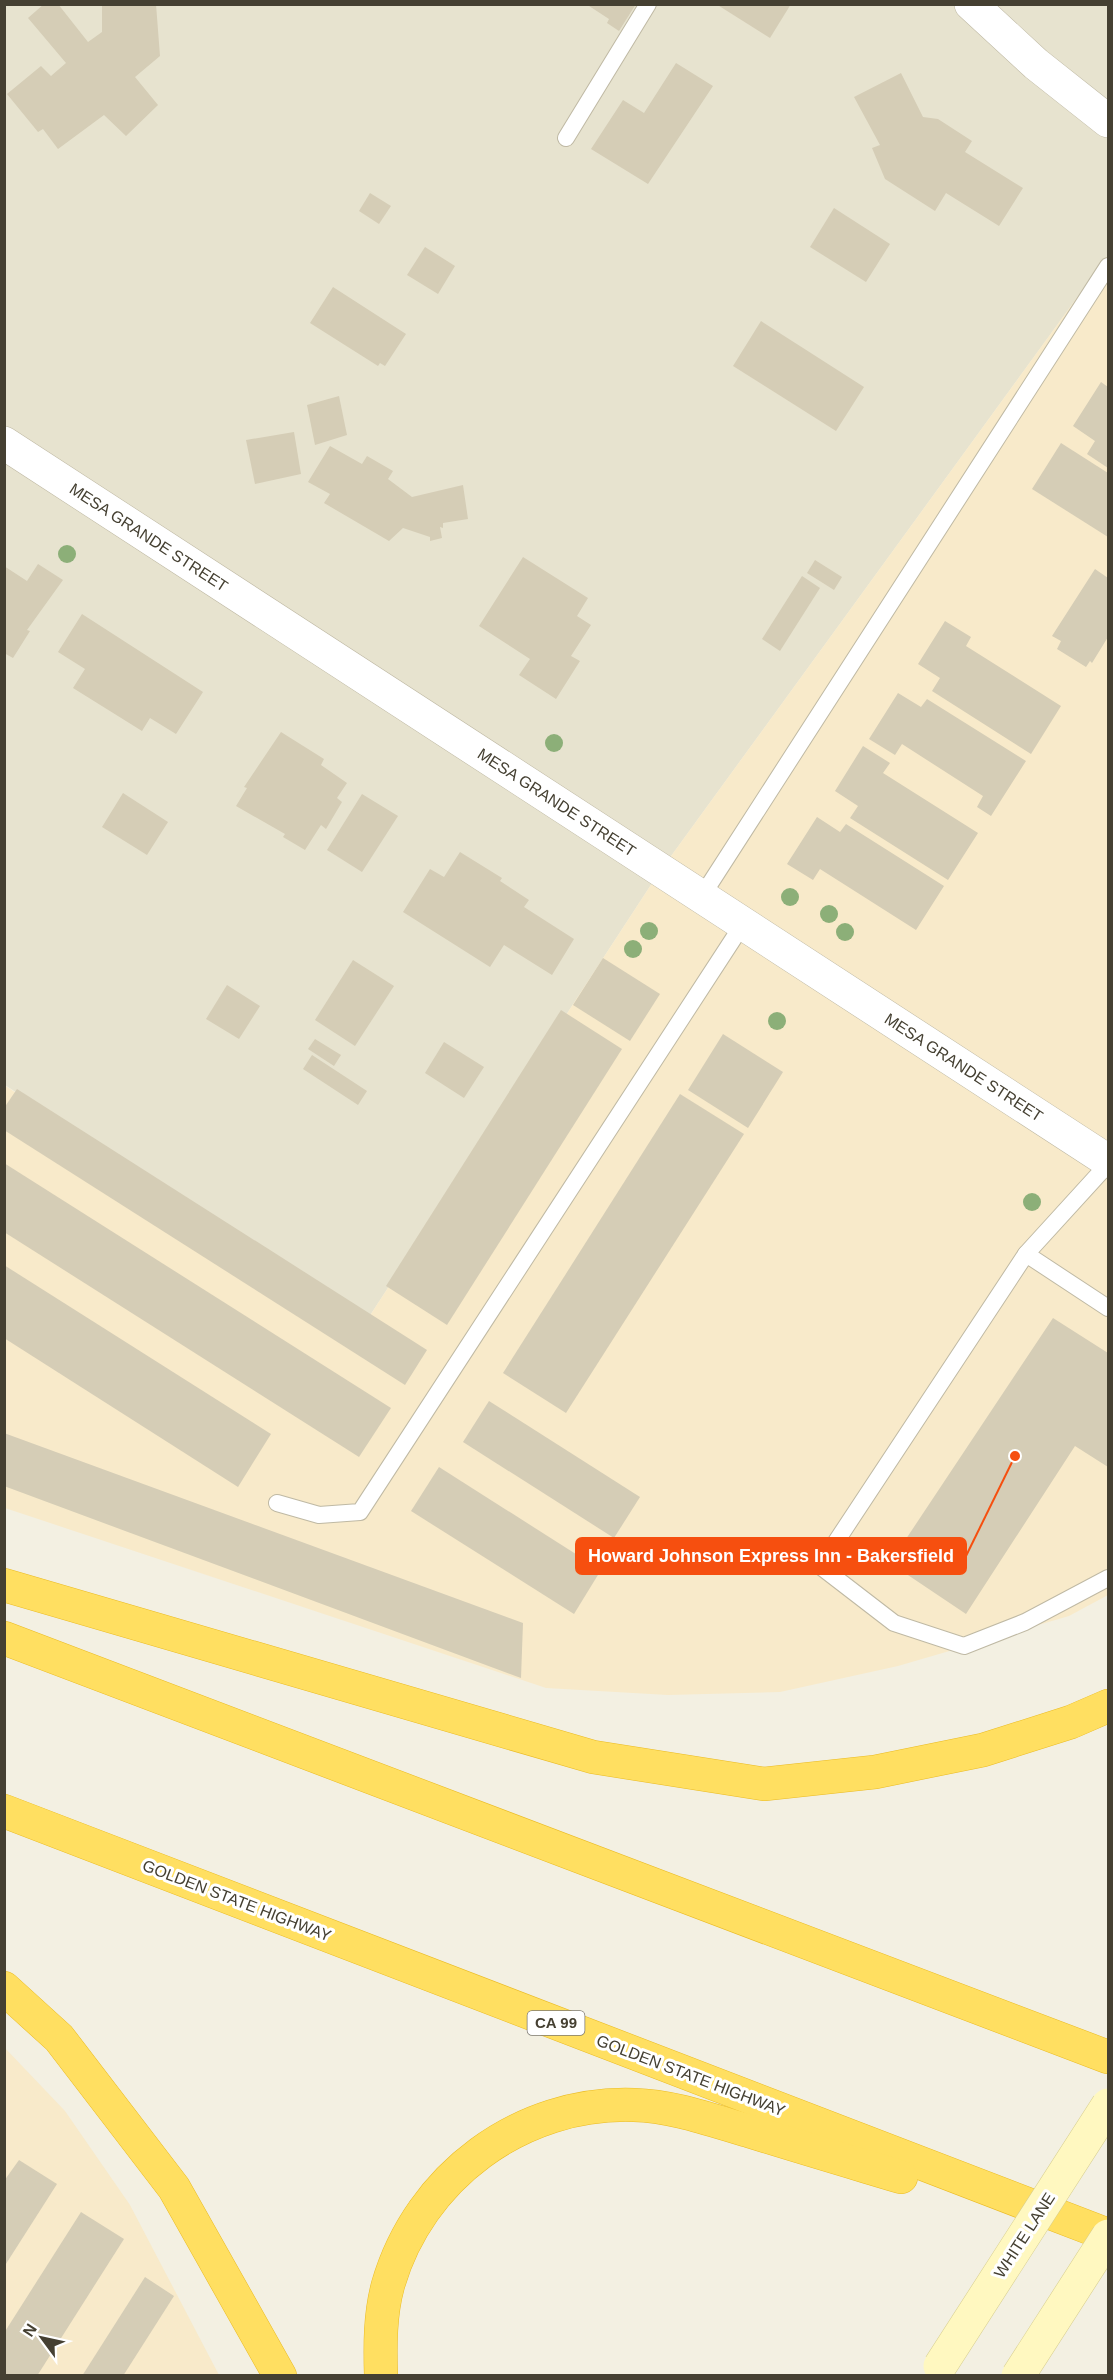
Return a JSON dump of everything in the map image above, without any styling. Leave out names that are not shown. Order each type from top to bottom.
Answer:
[{"type":"highway","points":[[4,1585],[593,1756],[764,1784],[875,1772],[983,1750],[1071,1722],[1108,1707]]},
{"type":"highway","points":[[4,1638],[1105,2055]]},
{"type":"highway","name":"GOLDEN STATE HIGHWAY","points":[[4,1811],[1108,2237]]},
{"type":"highway","points":[[4,1988],[59,2038],[174,2188],[280,2376]]},
{"type":"highway","points":[[381,2376],[380,2328],[388,2286],[403,2246],[424,2209],[455,2173],[492,2144],[533,2122],[583,2108],[634,2105],[684,2112],[1108,2237]]},
{"type":"main road","name":"WHITE LANE","points":[[936,2371],[1108,2105]]},
{"type":"main road","points":[[1018,2376],[1108,2237]]},
{"type":"street","points":[[971,4],[1036,64],[1108,121]]},
{"type":"street","name":"MESA GRANDE STREET","points":[[4,443],[702,896],[1108,1163]]},
{"type":"lane","points":[[566,138],[648,4]]},
{"type":"lane","points":[[702,896],[1108,266]]},
{"type":"lane","points":[[277,1503],[319,1515],[360,1512],[743,924]]},
{"type":"lane","points":[[1108,1163],[1026,1254],[820,1566],[894,1623],[964,1646],[1025,1622],[1108,1578]]},
{"type":"lane","points":[[1026,1254],[1108,1308]]},
{"type":"shaded area","points":[[4,5],[1108,5],[1108,255],[658,874],[367,1320],[5,1085]]},
{"type":"shaded area","points":[[1108,255],[1108,1595],[1069,1616],[898,1666],[780,1692],[668,1695],[546,1688],[5,1508],[4,1085],[367,1320],[658,874]]},
{"type":"shaded area","points":[[4,2047],[65,2111],[130,2205],[219,2375],[5,2375]]},
{"type":"building","points":[[44,4],[58,4],[88,42],[102,32],[102,4],[156,4],[160,56],[135,77],[158,105],[126,136],[104,115],[58,149],[43,129],[38,132],[7,94],[41,66],[51,76],[66,63],[28,18]]},
{"type":"building","points":[[586,4],[636,4],[619,31],[607,23],[609,19]]},
{"type":"building","points":[[716,4],[791,4],[770,38]]},
{"type":"building","points":[[676,63],[713,86],[648,184],[591,149],[623,100],[644,113]]},
{"type":"building","points":[[901,73],[923,117],[938,119],[972,141],[965,152],[1023,188],[999,226],[946,193],[935,211],[885,179],[872,148],[880,145],[854,97]]},
{"type":"building","points":[[370,193],[391,206],[379,224],[359,211]]},
{"type":"building","points":[[834,208],[890,244],[866,282],[810,247]]},
{"type":"building","points":[[425,247],[455,266],[438,294],[407,275]]},
{"type":"building","points":[[333,287],[406,334],[385,366],[380,363],[378,366],[310,323]]},
{"type":"building","points":[[761,321],[864,387],[836,431],[733,366]]},
{"type":"building","points":[[1101,382],[1108,387],[1108,468],[1087,454],[1095,441],[1073,426]]},
{"type":"building","points":[[339,396],[347,435],[315,445],[307,405]]},
{"type":"building","points":[[294,432],[301,474],[255,484],[246,440]]},
{"type":"building","points":[[1061,443],[1108,473],[1108,537],[1032,489]]},
{"type":"building","points":[[330,446],[362,464],[367,456],[393,471],[388,479],[412,497],[463,485],[468,519],[443,523],[443,528],[440,527],[442,538],[430,541],[430,537],[403,528],[389,541],[324,503],[330,494],[308,482]]},
{"type":"building","points":[[523,557],[588,598],[577,616],[591,625],[571,656],[580,661],[556,699],[519,675],[530,659],[479,626]]},
{"type":"building","points":[[815,560],[842,577],[834,590],[807,573]]},
{"type":"building","points":[[38,564],[63,580],[27,630],[30,631],[13,658],[4,653],[4,566],[27,581]]},
{"type":"building","points":[[1095,569],[1108,578],[1108,637],[1092,663],[1090,661],[1086,667],[1057,649],[1061,641],[1052,636]]},
{"type":"building","points":[[802,576],[820,588],[780,651],[762,639]]},
{"type":"building","points":[[82,614],[203,692],[176,734],[150,718],[142,731],[73,688],[85,669],[58,652]]},
{"type":"building","points":[[945,621],[971,637],[966,646],[1061,706],[1031,754],[932,691],[940,678],[918,664]]},
{"type":"building","points":[[898,693],[921,707],[927,699],[1026,761],[991,816],[977,807],[983,796],[902,744],[895,755],[869,739]]},
{"type":"building","points":[[281,732],[324,759],[321,765],[347,783],[337,798],[342,802],[326,829],[321,825],[305,850],[283,837],[285,834],[236,806],[247,788],[244,787]]},
{"type":"building","points":[[863,746],[890,763],[883,773],[978,833],[948,880],[850,818],[858,806],[835,791]]},
{"type":"building","points":[[123,793],[168,822],[147,855],[102,827]]},
{"type":"building","points":[[362,794],[398,816],[362,872],[327,850]]},
{"type":"building","points":[[817,817],[840,832],[846,824],[944,886],[916,930],[820,869],[813,880],[787,864]]},
{"type":"building","points":[[460,852],[502,878],[500,881],[529,900],[524,907],[574,939],[552,975],[504,945],[490,967],[403,912],[430,869],[444,877]]},
{"type":"building","points":[[603,958],[660,994],[630,1041],[573,1005]]},
{"type":"building","points":[[353,960],[394,986],[355,1046],[315,1020]]},
{"type":"building","points":[[227,985],[260,1006],[239,1039],[206,1019]]},
{"type":"building","points":[[561,1010],[622,1049],[447,1325],[386,1286]]},
{"type":"building","points":[[723,1034],[783,1072],[748,1128],[688,1090]]},
{"type":"building","points":[[315,1039],[341,1055],[334,1066],[308,1049]]},
{"type":"building","points":[[444,1042],[484,1067],[464,1098],[425,1073]]},
{"type":"building","points":[[312,1055],[367,1091],[358,1105],[303,1069]]},
{"type":"building","points":[[17,1089],[427,1350],[405,1385],[4,1130],[4,1108]]},
{"type":"building","points":[[680,1094],[744,1134],[566,1413],[503,1373]]},
{"type":"building","points":[[4,1163],[391,1408],[359,1457],[4,1232]]},
{"type":"building","points":[[4,1265],[271,1434],[238,1487],[4,1338]]},
{"type":"building","points":[[1053,1318],[1108,1353],[1108,1467],[1075,1446],[966,1614],[890,1563]]},
{"type":"building","points":[[489,1401],[640,1497],[614,1538],[463,1442]]},
{"type":"building","points":[[4,1433],[523,1623],[521,1678],[4,1486]]},
{"type":"building","points":[[439,1467],[601,1570],[574,1614],[411,1511]]},
{"type":"building","points":[[19,2160],[57,2184],[4,2267],[4,2181]]},
{"type":"building","points":[[81,2212],[124,2239],[37,2376],[4,2376],[4,2333]]},
{"type":"building","points":[[145,2277],[174,2296],[123,2376],[82,2376]]},
{"type":"place","name":"Howard Johnson Express Inn - Bakersfield","points":[[1015,1456]]}]
